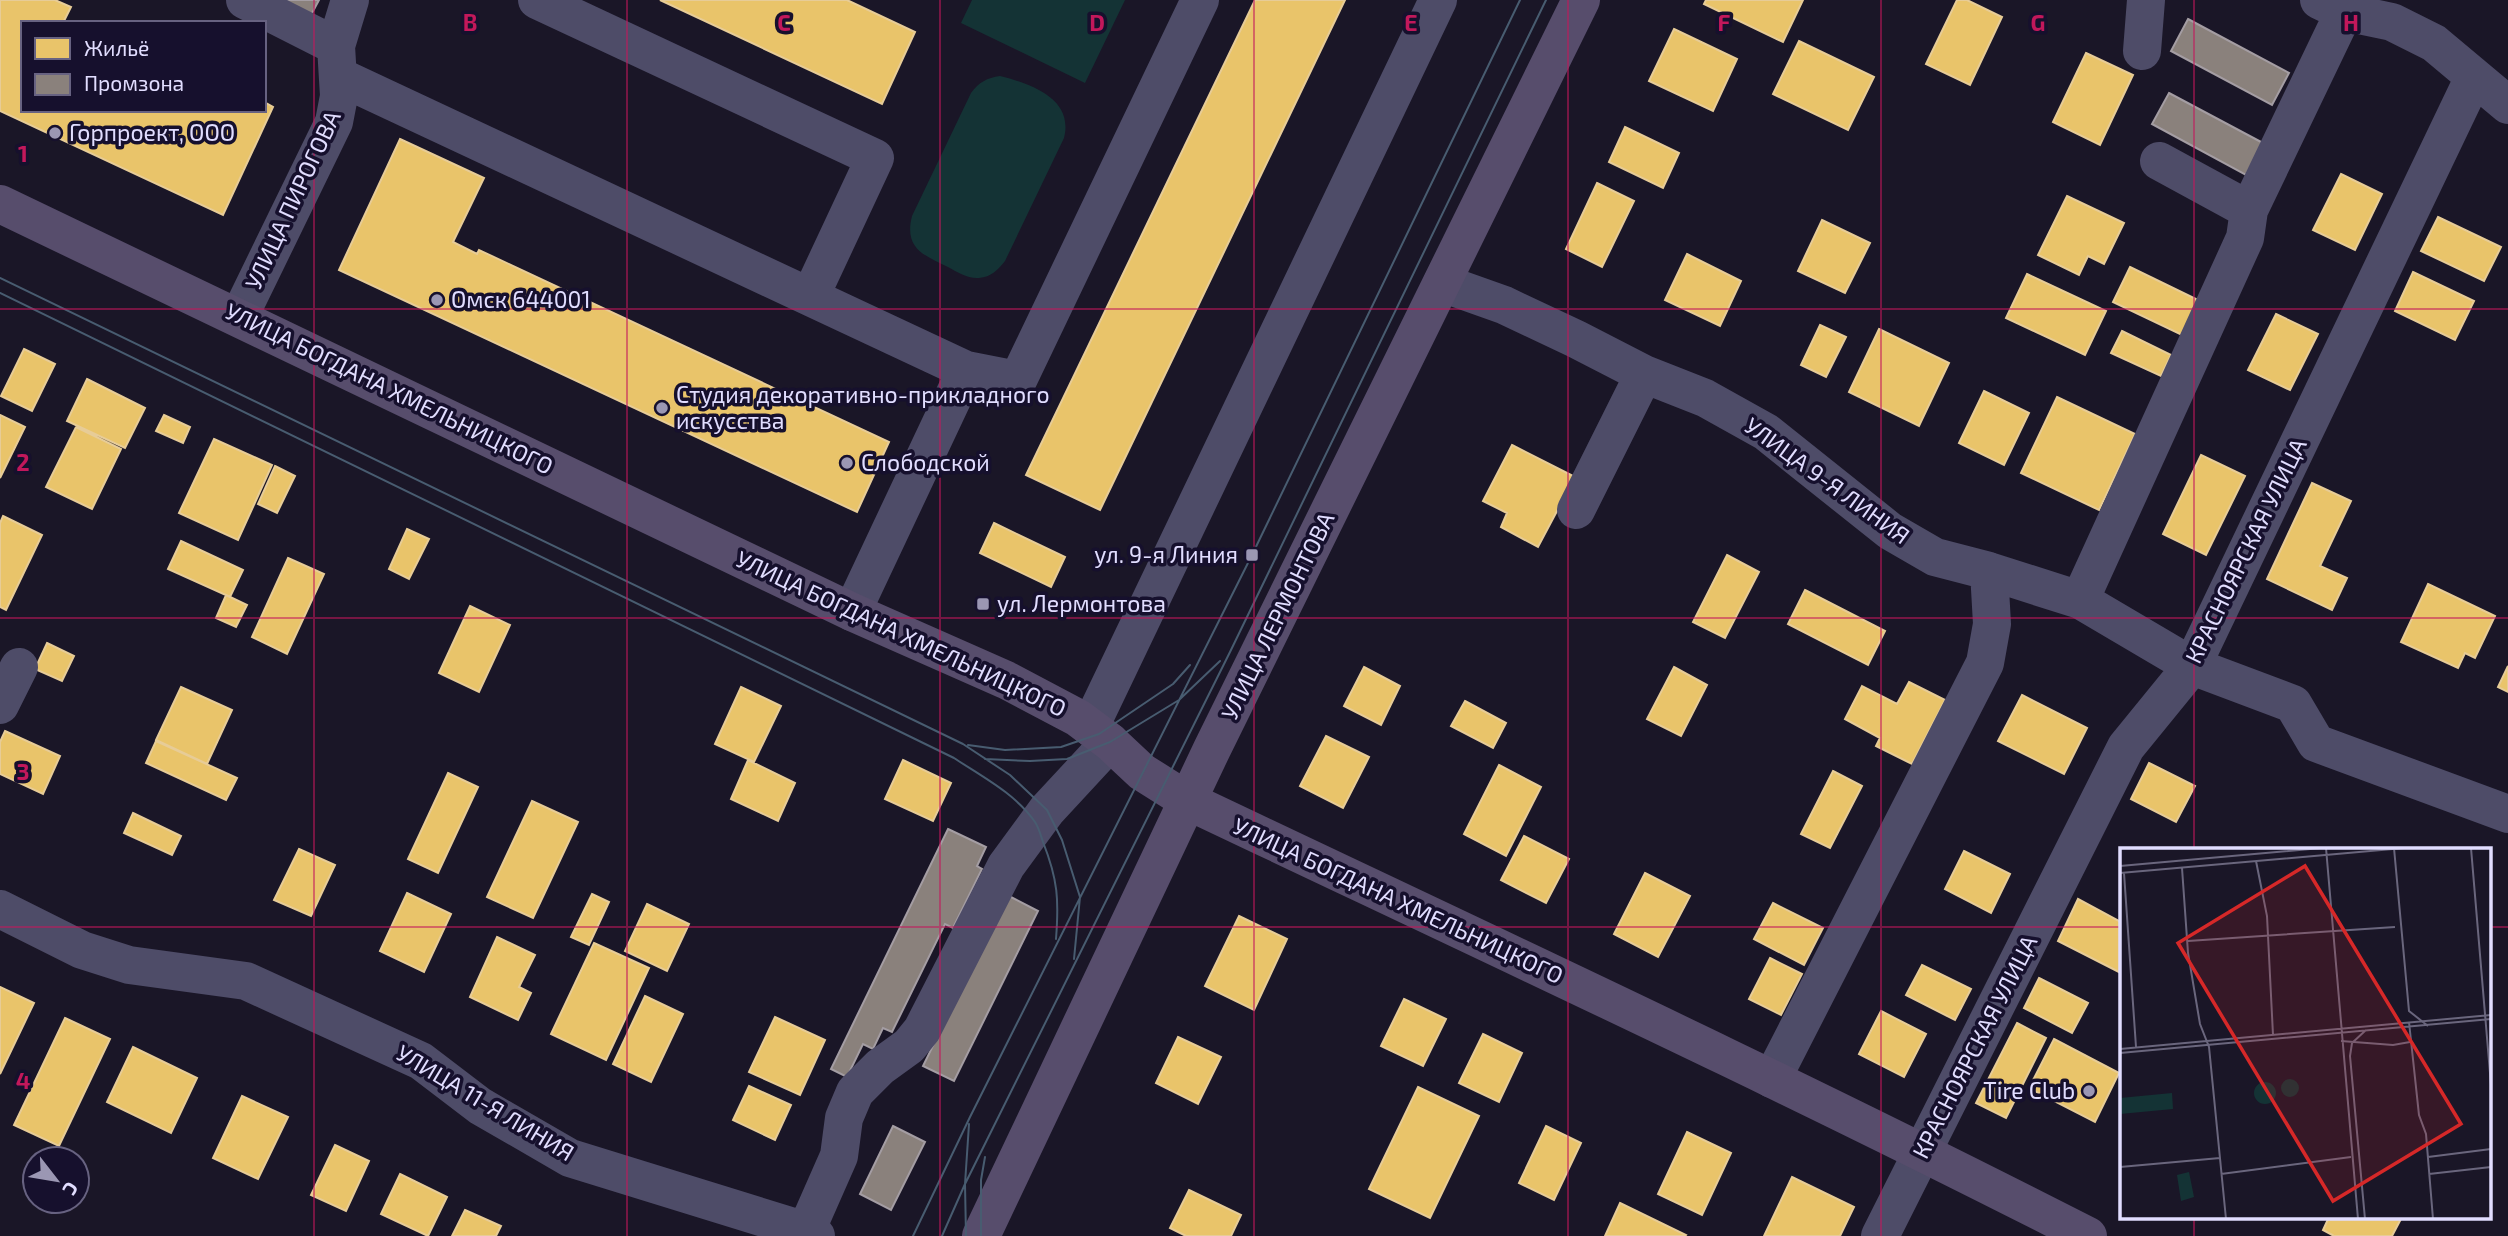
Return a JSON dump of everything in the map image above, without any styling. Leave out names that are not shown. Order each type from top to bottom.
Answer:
[{"type":"main road","name":"УЛИЦА ЛЕРМОНТОВА","points":[[981,1236],[1188,801],[1581,0]]},
{"type":"main road","name":"УЛИЦА БОГДАНА ХМЕЛЬНИЦКОГО","points":[[0,204],[852,612],[1006,680],[1078,718],[1142,772],[1188,801],[1772,1079],[2088,1236]]},
{"type":"street","points":[[245,0],[337,61],[810,297],[966,370],[1018,380],[1200,0]]},
{"type":"street","name":"УЛИЦА ПИРОГОВА","points":[[239,317],[334,121],[339,96],[337,61],[350,0]]},
{"type":"street","points":[[537,0],[875,158],[810,297]]},
{"type":"street","points":[[811,1233],[839,1156],[844,1118],[855,1092],[880,1067],[909,1046],[922,1030],[1006,866],[1100,735],[1438,0]]},
{"type":"street","points":[[2142,51],[2146,0]]},
{"type":"street","points":[[2080,600],[2245,238],[2249,210],[2332,6],[2392,22],[2434,43],[2508,105]]},
{"type":"street","name":"КРАСНОЯРСКАЯ УЛИЦА","points":[[1880,1236],[2126,747],[2192,666],[2474,77]]},
{"type":"street","points":[[2158,161],[2249,210]]},
{"type":"street","name":"УЛИЦА 9-Я ЛИНИЯ","points":[[1442,283],[1504,306],[1644,374],[1706,398],[1766,432],[1890,531],[1935,557],[1989,570],[2080,600],[2192,666],[2293,704],[2316,743],[2508,814]]},
{"type":"street","points":[[852,612],[966,370]]},
{"type":"street","points":[[1576,509],[1644,374]]},
{"type":"street","points":[[1772,1079],[1985,663],[1992,624],[1989,570]]},
{"type":"street","points":[[0,705],[19,667]]},
{"type":"street","name":"УЛИЦА 11-Я ЛИНИЯ","points":[[0,909],[82,950],[129,965],[246,981],[422,1061],[480,1106],[570,1158],[811,1233]]},
{"type":"green space","points":[[972,0],[1125,0],[1085,83],[961,23]]},
{"type":"green space","points":[[1000,76],[1037,89],[1057,103],[1063,113],[1064,138],[1005,261],[991,275],[975,278],[959,273],[924,254],[913,243],[910,227],[912,216],[971,93],[984,81]]},
{"type":"building: Жильё","points":[[0,0],[55,0],[71,7],[64,21],[21,21],[21,112],[266,112],[266,103],[273,107],[223,215],[0,111]]},
{"type":"building: Жильё","points":[[660,0],[847,0],[915,32],[882,104]]},
{"type":"building: Жильё","points":[[1255,0],[1345,0],[1100,510],[1026,475]]},
{"type":"building: Жильё","points":[[1706,0],[1803,0],[1783,42],[1704,4]]},
{"type":"building: Жильё","points":[[1957,0],[1967,0],[2002,17],[1970,85],[1926,64]]},
{"type":"building: Жильё","points":[[1674,29],[1737,59],[1713,111],[1649,81]]},
{"type":"building: Жильё","points":[[1799,41],[1874,77],[1848,130],[1773,94]]},
{"type":"building: Жильё","points":[[2086,53],[2133,75],[2100,145],[2053,122]]},
{"type":"building: Жильё","points":[[1625,127],[1679,153],[1663,188],[1609,162]]},
{"type":"building: Жильё","points":[[400,139],[484,178],[453,242],[477,254],[479,250],[889,442],[857,512],[339,270]]},
{"type":"building: Жильё","points":[[2341,174],[2382,194],[2355,250],[2313,230]]},
{"type":"building: Жильё","points":[[1597,183],[1634,201],[1602,267],[1566,249]]},
{"type":"building: Жильё","points":[[2067,196],[2124,223],[2104,264],[2088,256],[2079,275],[2038,255]]},
{"type":"building: Жильё","points":[[2438,217],[2501,247],[2484,281],[2421,251]]},
{"type":"building: Жильё","points":[[1822,220],[1870,243],[1845,293],[1798,271]]},
{"type":"building: Жильё","points":[[1687,254],[1741,281],[1720,326],[1665,300]]},
{"type":"building: Жильё","points":[[2130,267],[2198,300],[2182,335],[2113,302]]},
{"type":"building: Жильё","points":[[2413,272],[2474,301],[2455,340],[2395,311]]},
{"type":"building: Жильё","points":[[2027,274],[2106,311],[2085,355],[2006,318]]},
{"type":"building: Жильё","points":[[2276,314],[2318,334],[2290,390],[2248,370]]},
{"type":"building: Жильё","points":[[1820,325],[1846,337],[1826,377],[1801,365]]},
{"type":"building: Жильё","points":[[1879,329],[1949,363],[1919,426],[1849,392]]},
{"type":"building: Жильё","points":[[2122,331],[2171,355],[2161,376],[2111,353]]},
{"type":"building: Жильё","points":[[24,349],[55,364],[32,411],[1,396]]},
{"type":"building: Жильё","points":[[87,379],[145,408],[125,448],[67,421]]},
{"type":"building: Жильё","points":[[1984,391],[2029,413],[2004,465],[1959,443]]},
{"type":"building: Жильё","points":[[2057,397],[2135,434],[2099,510],[2021,473]]},
{"type":"building: Жильё","points":[[0,415],[25,427],[0,478]]},
{"type":"building: Жильё","points":[[164,415],[190,427],[183,443],[156,431]]},
{"type":"building: Жильё","points":[[76,427],[121,449],[92,509],[46,487]]},
{"type":"building: Жильё","points":[[214,439],[272,465],[238,540],[179,513]]},
{"type":"building: Жильё","points":[[1512,445],[1575,477],[1538,547],[1501,527],[1507,513],[1483,501]]},
{"type":"building: Жильё","points":[[2201,455],[2245,476],[2206,555],[2163,534]]},
{"type":"building: Жильё","points":[[275,466],[295,476],[277,513],[258,504]]},
{"type":"building: Жильё","points":[[2312,483],[2351,501],[2320,566],[2347,578],[2332,610],[2267,579]]},
{"type":"building: Жильё","points":[[3,516],[42,535],[6,610],[0,607],[0,523]]},
{"type":"building: Жильё","points":[[994,523],[1065,557],[1051,587],[980,553]]},
{"type":"building: Жильё","points":[[407,529],[429,539],[409,579],[389,569]]},
{"type":"building: Жильё","points":[[181,541],[243,570],[230,597],[168,569]]},
{"type":"building: Жильё","points":[[1727,555],[1759,572],[1725,638],[1693,622]]},
{"type":"building: Жильё","points":[[288,558],[324,574],[287,654],[252,637]]},
{"type":"building: Жильё","points":[[2428,584],[2495,616],[2475,658],[2465,653],[2458,668],[2401,642]]},
{"type":"building: Жильё","points":[[1805,590],[1885,631],[1868,665],[1788,624]]},
{"type":"building: Жильё","points":[[226,595],[247,605],[236,627],[216,618]]},
{"type":"building: Жильё","points":[[470,606],[510,625],[479,692],[439,673]]},
{"type":"building: Жильё","points":[[47,643],[74,656],[62,681],[35,669]]},
{"type":"building: Жильё","points":[[2508,666],[2508,692],[2498,687]]},
{"type":"building: Жильё","points":[[1364,667],[1400,686],[1381,725],[1344,706]]},
{"type":"building: Жильё","points":[[1674,667],[1707,685],[1681,736],[1647,719]]},
{"type":"building: Жильё","points":[[1909,682],[1945,700],[1912,764],[1876,746],[1880,738],[1845,719],[1862,686],[1897,704]]},
{"type":"building: Жильё","points":[[181,687],[232,710],[207,764],[156,740]]},
{"type":"building: Жильё","points":[[741,687],[781,706],[754,762],[715,744]]},
{"type":"building: Жильё","points":[[2022,695],[2087,728],[2064,774],[1998,741]]},
{"type":"building: Жильё","points":[[1465,701],[1506,723],[1493,748],[1451,726]]},
{"type":"building: Жильё","points":[[5,731],[60,756],[43,794],[0,774],[0,742]]},
{"type":"building: Жильё","points":[[1326,736],[1369,757],[1343,808],[1300,786]]},
{"type":"building: Жильё","points":[[156,741],[237,778],[226,800],[146,763]]},
{"type":"building: Жильё","points":[[748,760],[795,783],[778,821],[731,799]]},
{"type":"building: Жильё","points":[[903,760],[951,783],[933,821],[885,799]]},
{"type":"building: Жильё","points":[[2149,763],[2195,786],[2176,822],[2131,799]]},
{"type":"building: Жильё","points":[[1499,765],[1541,787],[1506,856],[1464,834]]},
{"type":"building: Жильё","points":[[1833,771],[1862,786],[1830,848],[1801,834]]},
{"type":"building: Жильё","points":[[448,773],[478,787],[438,873],[408,859]]},
{"type":"building: Жильё","points":[[532,801],[578,822],[533,918],[487,897]]},
{"type":"building: Жильё","points":[[133,813],[181,836],[172,855],[124,833]]},
{"type":"building: Жильё","points":[[1524,836],[1569,859],[1546,903],[1501,880]]},
{"type":"building: Жильё","points":[[299,849],[335,865],[311,916],[274,900]]},
{"type":"building: Жильё","points":[[1964,851],[2010,874],[1991,913],[1945,889]]},
{"type":"building: Жильё","points":[[1645,873],[1690,896],[1658,957],[1614,934]]},
{"type":"building: Жильё","points":[[407,893],[451,914],[424,972],[380,951]]},
{"type":"building: Жильё","points":[[592,894],[609,902],[589,945],[571,937]]},
{"type":"building: Жильё","points":[[2078,899],[2120,921],[2120,972],[2058,941]]},
{"type":"building: Жильё","points":[[1773,903],[1823,928],[1804,965],[1754,939]]},
{"type":"building: Жильё","points":[[647,904],[689,924],[667,971],[625,951]]},
{"type":"building: Жильё","points":[[1239,916],[1287,939],[1254,1010],[1205,986]]},
{"type":"building: Жильё","points":[[497,937],[535,955],[519,987],[531,993],[518,1020],[470,997]]},
{"type":"building: Жильё","points":[[594,943],[649,968],[606,1060],[551,1034]]},
{"type":"building: Жильё","points":[[1770,958],[1802,974],[1781,1015],[1749,999]]},
{"type":"building: Жильё","points":[[1922,965],[1971,989],[1955,1020],[1906,995]]},
{"type":"building: Жильё","points":[[2039,978],[2088,1003],[2072,1033],[2024,1008]]},
{"type":"building: Жильё","points":[[0,987],[34,1003],[0,1074]]},
{"type":"building: Жильё","points":[[645,996],[683,1014],[651,1082],[613,1064]]},
{"type":"building: Жильё","points":[[1404,999],[1446,1019],[1423,1066],[1381,1046]]},
{"type":"building: Жильё","points":[[1881,1011],[1926,1034],[1904,1077],[1859,1054]]},
{"type":"building: Жильё","points":[[775,1017],[825,1040],[800,1095],[749,1072]]},
{"type":"building: Жильё","points":[[65,1018],[110,1039],[59,1145],[14,1125]]},
{"type":"building: Жильё","points":[[2017,1023],[2046,1038],[2006,1118],[1976,1103]]},
{"type":"building: Жильё","points":[[1483,1034],[1522,1053],[1499,1102],[1459,1083]]},
{"type":"building: Жильё","points":[[1178,1037],[1221,1057],[1198,1104],[1156,1083]]},
{"type":"building: Жильё","points":[[2054,1039],[2119,1073],[2095,1122],[2029,1088]]},
{"type":"building: Жильё","points":[[133,1047],[197,1078],[171,1133],[107,1102]]},
{"type":"building: Жильё","points":[[749,1086],[791,1105],[775,1140],[733,1120]]},
{"type":"building: Жильё","points":[[1418,1087],[1479,1116],[1430,1218],[1369,1189]]},
{"type":"building: Жильё","points":[[242,1096],[288,1117],[258,1179],[213,1158]]},
{"type":"building: Жильё","points":[[1546,1126],[1581,1143],[1554,1200],[1519,1183]]},
{"type":"building: Жильё","points":[[1687,1132],[1731,1153],[1702,1215],[1658,1194]]},
{"type":"building: Жильё","points":[[335,1145],[369,1161],[346,1211],[311,1195]]},
{"type":"building: Жильё","points":[[400,1174],[447,1197],[428,1236],[381,1214]]},
{"type":"building: Жильё","points":[[1792,1177],[1854,1207],[1840,1236],[1764,1236]]},
{"type":"building: Жильё","points":[[1189,1190],[1241,1215],[1231,1236],[1186,1236],[1170,1228]]},
{"type":"building: Жильё","points":[[1620,1203],[1686,1235],[1605,1236]]},
{"type":"building: Жильё","points":[[465,1210],[501,1226],[496,1236],[452,1236]]},
{"type":"building: Жильё","points":[[2329,1218],[2401,1218],[2392,1236],[2334,1236],[2323,1230]]},
{"type":"building: Промзона","points":[[278,0],[319,0],[310,17]]},
{"type":"building: Промзона","points":[[2188,19],[2289,73],[2272,105],[2171,51]]},
{"type":"building: Промзона","points":[[2169,93],[2263,143],[2246,175],[2152,124]]},
{"type":"building: Промзона","points":[[948,829],[986,847],[977,866],[982,869],[953,928],[945,924],[892,1032],[883,1028],[873,1049],[863,1044],[847,1077],[831,1069]]},
{"type":"building: Промзона","points":[[1007,895],[1038,911],[954,1081],[923,1066]]},
{"type":"building: Промзона","points":[[893,1126],[925,1142],[891,1210],[860,1194]]},
{"type":"tram line","points":[[913,1236],[1252,555],[1520,0]]},
{"type":"tram line","points":[[942,1236],[965,1184],[1230,652],[1546,0]]},
{"type":"tram line","points":[[0,278],[963,744],[1010,775],[1047,810],[1062,840],[1080,897],[1074,959]]},
{"type":"tram line","points":[[0,293],[954,758],[1008,794],[1036,824],[1054,879],[1057,901],[1056,939]]},
{"type":"tram line","points":[[985,759],[1067,759],[1110,742],[1179,700],[1220,661]]},
{"type":"tram line","points":[[968,745],[1005,750],[1061,747],[1099,734],[1173,684],[1190,665]]},
{"type":"tram line","points":[[966,1236],[965,1184],[969,1124]]},
{"type":"tram line","points":[[981,1236],[981,1180],[985,1157]]},
{"type":"place","name":"Горпроект, ООО","points":[[55,133]]},
{"type":"place","name":"Омск 644001","points":[[437,300]]},
{"type":"place","name":"Студия декоративно-прикладного искусства","points":[[662,408]]},
{"type":"place","name":"Слободской","points":[[847,463]]},
{"type":"place","name":"ул. 9-я Линия","points":[[1252,555]]},
{"type":"place","name":"ул. Лермонтова","points":[[983,604]]},
{"type":"place","name":"Tire Club","points":[[2089,1091]]}]
